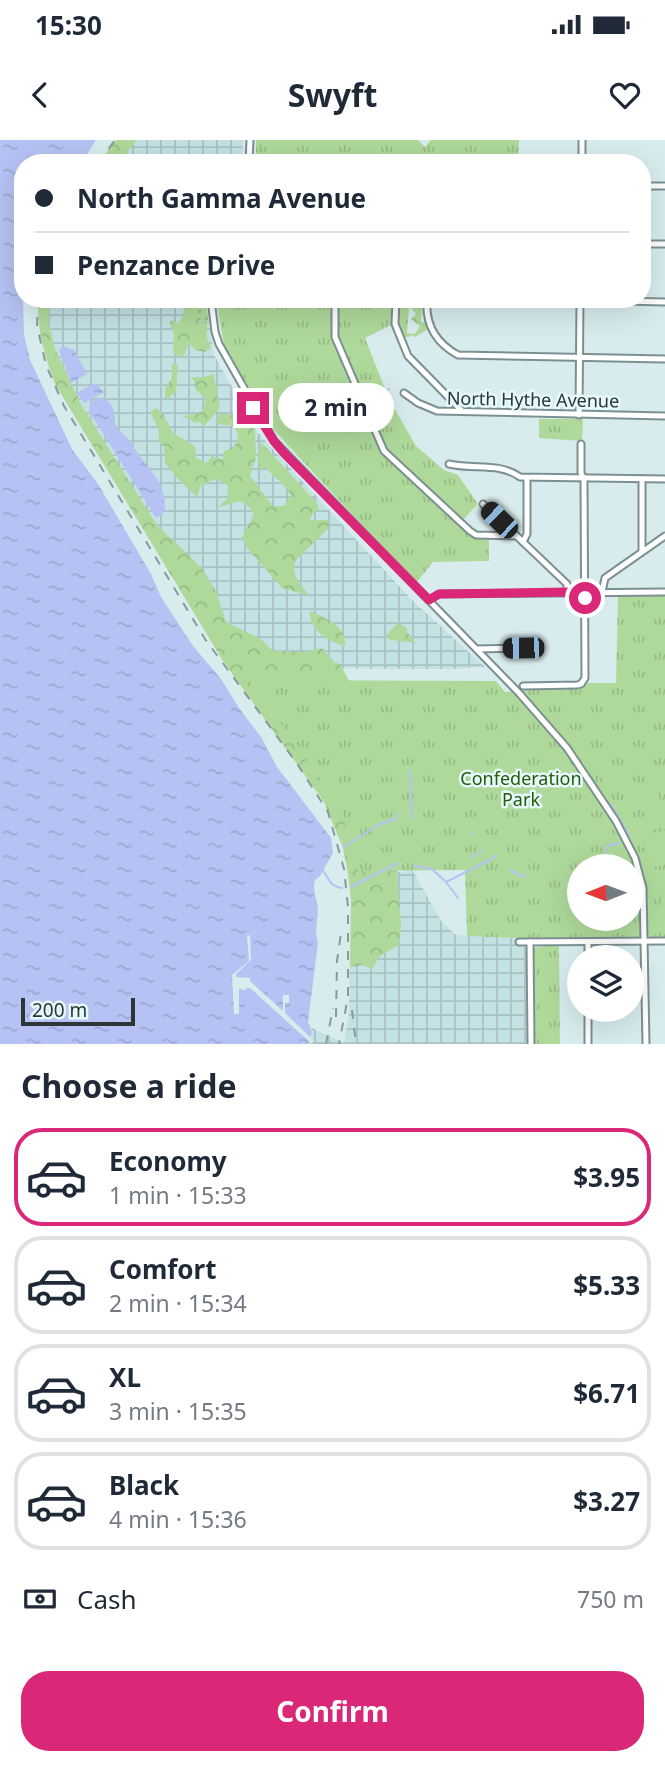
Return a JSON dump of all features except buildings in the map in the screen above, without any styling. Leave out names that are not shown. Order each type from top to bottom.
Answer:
[{"type":"street","points":[[212,308],[219,344],[274,441],[477,649],[567,748],[623,833],[642,883],[646,1044]]},
{"type":"street","points":[[335,308],[335,337],[384,451],[477,536],[516,536]]},
{"type":"street","points":[[396,308],[395,324],[408,356],[463,412]]},
{"type":"street","points":[[426,308],[426,316],[431,329],[449,350],[458,355],[665,359]]},
{"type":"street","points":[[579,415],[580,308]]},
{"type":"street","name":"North Hythe Avenue","points":[[404,393],[418,403],[438,411],[665,416]]},
{"type":"street","points":[[523,686],[578,685],[584,681],[584,479],[581,473],[581,444]]},
{"type":"street","points":[[449,464],[508,469],[527,478],[665,479]]},
{"type":"street","points":[[523,542],[527,534],[527,478]]},
{"type":"street","points":[[642,479],[642,551]]},
{"type":"street","points":[[483,503],[567,584],[567,592]]},
{"type":"street","points":[[602,592],[605,578],[665,536]]},
{"type":"street","points":[[429,600],[439,594],[665,592]]},
{"type":"street","points":[[477,649],[529,650]]},
{"type":"street","points":[[519,942],[665,941]]},
{"type":"street","points":[[530,942],[531,1044]]},
{"type":"street","points":[[588,1022],[588,1044]]},
{"type":"shaded area","points":[[120,140],[243,140],[242,154],[110,154]]},
{"type":"shaded area","points":[[43,308],[206,308],[214,355],[258,433],[412,600],[485,667],[247,668],[46,354]]},
{"type":"shaded area","points":[[413,871],[441,921],[456,935],[524,939],[528,963],[529,1044],[309,1044],[312,1028],[344,1043],[349,1014],[350,947],[386,940],[395,872]]},
{"type":"green space","points":[[116,140],[137,140],[127,154],[105,154]]},
{"type":"green space","points":[[256,140],[418,140],[425,147],[431,140],[519,140],[518,154],[256,154]]},
{"type":"green space","points":[[38,308],[49,308],[49,324],[55,349],[82,406],[157,525],[201,567],[216,591],[226,622],[261,639],[273,651],[305,652],[322,648],[334,662],[340,664],[388,751],[401,925],[399,945],[380,956],[372,969],[363,965],[350,967],[351,901],[348,874],[343,848],[324,802],[223,661],[55,384],[42,342]]},
{"type":"green space","points":[[184,308],[194,308],[201,321],[207,322],[207,338],[211,348],[205,352],[195,350],[189,343],[183,358],[173,353],[174,333],[169,322],[173,320],[178,324]]},
{"type":"green space","points":[[193,308],[207,308],[209,322],[201,319]]},
{"type":"green space","points":[[218,308],[392,308],[391,325],[365,338],[389,399],[416,446],[444,470],[458,475],[478,504],[458,525],[475,538],[489,539],[489,561],[433,562],[417,582],[271,427],[224,345]]},
{"type":"green space","points":[[400,308],[409,308],[407,333],[415,334],[420,326],[411,319],[416,314],[412,308],[422,308],[421,322],[426,323],[428,329],[415,337],[401,337],[398,323]]},
{"type":"green space","points":[[172,363],[178,366],[176,391],[169,398],[165,398],[165,390],[172,377]]},
{"type":"green space","points":[[213,374],[218,392],[216,397],[220,402],[218,411],[203,427],[200,422],[193,423],[182,416],[201,413],[206,399],[196,390],[190,377]]},
{"type":"green space","points":[[156,408],[163,414],[173,433],[195,446],[196,458],[206,463],[211,458],[210,452],[213,457],[223,459],[224,451],[237,442],[238,434],[233,426],[217,424],[219,414],[237,415],[241,422],[245,416],[255,430],[256,458],[250,476],[273,506],[284,506],[291,496],[266,468],[261,470],[259,467],[261,442],[317,503],[319,509],[312,514],[310,520],[329,520],[328,529],[296,560],[294,571],[297,580],[310,596],[282,588],[246,547],[242,537],[254,514],[242,502],[218,507],[227,499],[228,486],[217,479],[207,482],[203,488],[202,482],[197,497],[165,463],[159,430],[150,412]]},
{"type":"green space","points":[[539,419],[583,419],[582,441],[539,438]]},
{"type":"green space","name":"Confederation Park","points":[[618,595],[665,595],[665,939],[650,938],[646,930],[640,937],[467,936],[465,870],[358,871],[338,804],[250,680],[496,681],[505,692],[577,687],[586,683],[616,683]]},
{"type":"green space","points":[[310,611],[339,628],[345,639],[345,646],[333,642],[316,630]]},
{"type":"green space","points":[[398,623],[407,628],[416,643],[390,640],[386,635]]},
{"type":"green space","points":[[646,781],[656,790],[660,799],[635,806],[633,798],[638,785]]},
{"type":"green space","points":[[665,830],[665,864],[651,868],[641,837]]},
{"type":"green space","points":[[665,886],[665,932],[660,932],[661,890]]},
{"type":"green space","points":[[559,944],[560,1044],[533,1044],[533,948]]},
{"type":"water","points":[[0,140],[96,140],[87,154],[14,154],[14,308],[23,308],[24,334],[30,360],[72,449],[98,484],[151,574],[161,597],[193,646],[221,679],[261,737],[277,767],[331,838],[333,853],[314,884],[318,908],[318,943],[308,1022],[312,1032],[308,1044],[0,1044]]},
{"type":"water","points":[[64,346],[74,350],[87,374],[71,383],[59,349]]},
{"type":"water","points":[[95,383],[104,392],[84,403],[77,393]]},
{"type":"water","points":[[98,398],[111,404],[116,427],[160,485],[165,512],[156,518],[89,411],[90,403]]},
{"type":"pier","points":[[250,935],[251,960],[236,977],[250,978],[250,981],[283,1011],[283,995],[289,995],[289,1002],[285,1003],[285,1013],[313,1040],[312,1044],[250,988],[239,989],[239,1014],[234,1014],[232,975],[249,961],[247,936]]},
{"type":"waterway","points":[[372,404],[381,393],[389,389]]},
{"type":"waterway","points":[[410,770],[412,818]]},
{"type":"waterway","points":[[610,803],[629,835]]},
{"type":"waterway","points":[[344,847],[378,825],[395,819],[397,814]]},
{"type":"waterway","points":[[606,852],[608,846],[619,843]]},
{"type":"waterway","points":[[471,857],[477,853]]},
{"type":"waterway","points":[[492,859],[497,855]]},
{"type":"waterway","points":[[414,866],[432,869],[446,882],[490,860]]},
{"type":"waterway","points":[[351,887],[398,863]]},
{"type":"waterway","points":[[510,870],[523,877]]},
{"type":"waterway","points":[[323,871],[332,884],[342,888]]},
{"type":"waterway","points":[[446,882],[458,898]]},
{"type":"railway","points":[[105,154],[115,140]]},
{"type":"railway","points":[[38,308],[37,326],[46,365],[64,406],[205,639],[296,762],[328,812],[344,869],[348,907],[348,997],[339,1044]]},
{"type":"railway","points":[[336,1017],[337,961],[341,933]]},
{"type":"railway","points":[[326,1044],[333,1008]]},
{"type":"railway","points":[[352,1010],[356,1044]]},
{"type":"route","points":[[253,408],[284,453],[429,600],[439,594],[567,592],[585,592],[585,598]]}]
